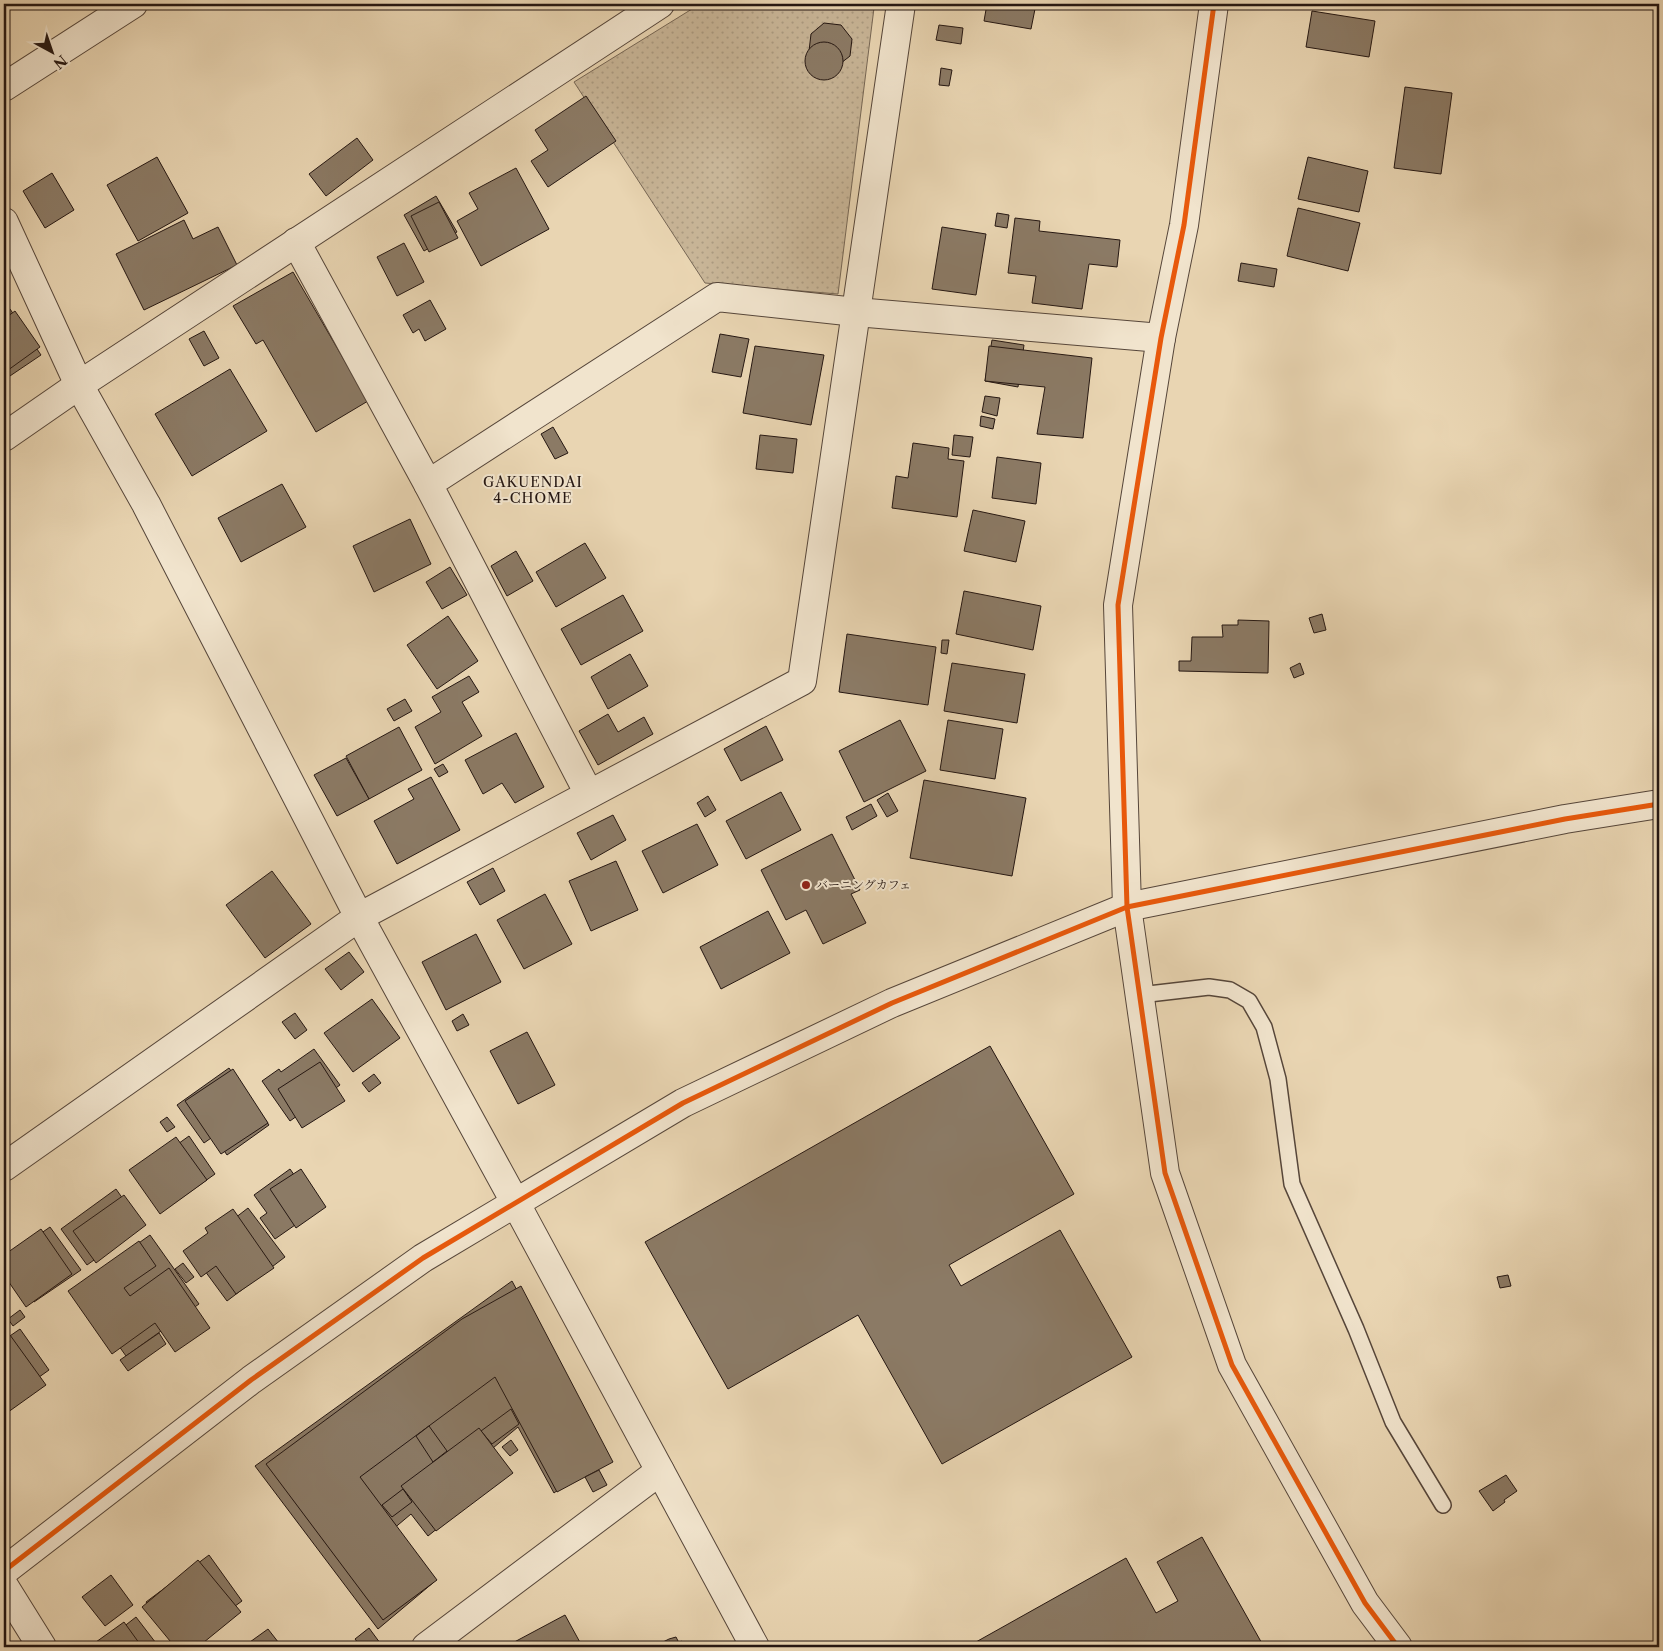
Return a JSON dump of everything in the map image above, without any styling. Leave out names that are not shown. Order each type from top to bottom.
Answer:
[{"type":"street","points":[[4,87],[133,4]]},
{"type":"street","points":[[4,437],[79,385],[660,4]]},
{"type":"street","points":[[4,1167],[359,917],[802,681],[901,4]]},
{"type":"street","points":[[1214,4],[1184,225],[1161,338],[1118,605],[1127,907],[1165,1174],[1232,1365],[1365,1603],[1398,1647]]},
{"type":"street","points":[[4,222],[79,385],[146,504],[359,917],[755,1647]]},
{"type":"street","points":[[296,242],[428,484],[589,794]]},
{"type":"street","points":[[428,484],[717,297],[856,312],[1161,338]]},
{"type":"street","points":[[4,1571],[259,1375],[423,1258],[683,1103],[892,1003],[1127,907],[1565,819],[1659,804]]},
{"type":"street","points":[[433,1645],[660,1471]]},
{"type":"street","points":[[4,1586],[42,1647]]},
{"type":"lane","points":[[1140,995],[1209,987],[1230,990],[1249,1001],[1264,1027],[1278,1079],[1292,1184],[1356,1329],[1393,1422],[1443,1505]]},
{"type":"shaded area","points":[[700,4],[831,4],[874,8],[838,294],[705,283],[574,82]]},
{"type":"building","points":[[987,4],[1036,4],[1031,29],[984,21]]},
{"type":"building","points":[[1312,11],[1375,21],[1369,57],[1306,47]]},
{"type":"building","points":[[824,23],[841,25],[852,39],[850,56],[836,67],[819,65],[809,51],[811,34]]},
{"type":"building","points":[[939,25],[963,28],[961,44],[936,40]]},
{"type":"building","points":[[824,42],[838,47],[843,61],[838,75],[824,80],[810,75],[805,61],[810,47]]},
{"type":"building","points":[[941,68],[952,70],[949,86],[939,85]]},
{"type":"building","points":[[1405,87],[1452,93],[1441,174],[1394,168]]},
{"type":"building","points":[[586,96],[616,141],[548,187],[531,161],[548,150],[535,130]]},
{"type":"building","points":[[357,138],[373,160],[326,196],[309,174]]},
{"type":"building","points":[[157,157],[188,213],[138,241],[107,185]]},
{"type":"building","points":[[1308,157],[1368,171],[1359,212],[1298,199]]},
{"type":"building","points":[[516,168],[549,229],[481,266],[457,221],[478,209],[469,193]]},
{"type":"building","points":[[52,173],[74,210],[45,228],[23,191]]},
{"type":"building","points":[[436,196],[457,232],[424,251],[404,215]]},
{"type":"building","points":[[439,202],[458,238],[429,252],[411,216]]},
{"type":"building","points":[[1298,208],[1360,223],[1348,271],[1287,256]]},
{"type":"building","points":[[997,213],[1009,215],[1007,228],[995,226]]},
{"type":"building","points":[[1015,218],[1040,221],[1039,231],[1120,240],[1117,267],[1089,264],[1082,309],[1032,303],[1036,276],[1008,273]]},
{"type":"building","points":[[184,220],[193,239],[218,227],[237,265],[144,310],[116,254]]},
{"type":"building","points":[[942,227],[986,234],[976,295],[932,289]]},
{"type":"building","points":[[404,243],[424,282],[397,296],[377,257]]},
{"type":"building","points":[[1241,263],[1277,269],[1274,287],[1238,281]]},
{"type":"building","points":[[293,272],[368,401],[316,432],[263,340],[256,344],[233,306]]},
{"type":"building","points":[[430,300],[446,329],[425,341],[419,329],[413,333],[403,315]]},
{"type":"building","points":[[10,309],[41,355],[4,380],[4,313]]},
{"type":"building","points":[[15,311],[40,347],[4,373],[4,319]]},
{"type":"building","points":[[204,331],[219,358],[204,366],[189,339]]},
{"type":"building","points":[[720,334],[749,339],[741,377],[712,372]]},
{"type":"building","points":[[992,340],[1024,345],[1018,387],[985,381]]},
{"type":"building","points":[[755,346],[824,355],[811,425],[743,413]]},
{"type":"building","points":[[989,346],[1092,358],[1083,438],[1037,434],[1045,387],[985,381]]},
{"type":"building","points":[[230,369],[267,431],[192,476],[155,414]]},
{"type":"building","points":[[985,396],[1000,398],[997,416],[982,412]]},
{"type":"building","points":[[981,416],[995,419],[993,429],[980,426]]},
{"type":"building","points":[[553,427],[568,453],[555,459],[541,434]]},
{"type":"building","points":[[760,435],[797,439],[793,473],[756,469]]},
{"type":"building","points":[[954,435],[973,437],[970,457],[952,455]]},
{"type":"building","points":[[913,443],[949,448],[948,459],[964,461],[957,517],[892,508],[896,476],[908,478]]},
{"type":"building","points":[[997,457],[1041,463],[1036,504],[992,498]]},
{"type":"building","points":[[282,484],[306,527],[241,562],[218,518]]},
{"type":"building","points":[[973,510],[1025,521],[1016,562],[964,551]]},
{"type":"building","points":[[410,519],[431,564],[374,592],[353,546]]},
{"type":"building","points":[[585,543],[606,578],[556,607],[536,572]]},
{"type":"building","points":[[516,551],[533,581],[507,596],[491,566]]},
{"type":"building","points":[[450,567],[467,595],[442,609],[426,582]]},
{"type":"building","points":[[964,591],[1041,606],[1033,650],[956,634]]},
{"type":"building","points":[[623,595],[643,631],[581,665],[561,629]]},
{"type":"building","points":[[1322,614],[1326,630],[1314,633],[1309,618]]},
{"type":"building","points":[[448,616],[478,661],[437,689],[407,645]]},
{"type":"building","points":[[1238,620],[1269,621],[1268,673],[1179,671],[1179,661],[1191,661],[1192,637],[1223,637],[1222,625],[1238,625]]},
{"type":"building","points":[[847,634],[936,647],[928,705],[839,692]]},
{"type":"building","points":[[942,640],[949,640],[947,654],[941,653]]},
{"type":"building","points":[[630,654],[648,686],[608,709],[591,677]]},
{"type":"building","points":[[952,663],[1025,674],[1017,723],[944,711]]},
{"type":"building","points":[[1300,663],[1304,674],[1294,678],[1290,668]]},
{"type":"building","points":[[469,676],[479,692],[462,702],[482,736],[435,764],[415,727],[441,712],[432,697]]},
{"type":"building","points":[[405,699],[412,711],[394,721],[387,709]]},
{"type":"building","points":[[608,714],[618,732],[644,717],[653,734],[598,765],[579,731]]},
{"type":"building","points":[[900,720],[926,771],[864,802],[839,751]]},
{"type":"building","points":[[948,720],[1003,729],[995,779],[940,770]]},
{"type":"building","points":[[766,726],[783,760],[741,781],[724,749]]},
{"type":"building","points":[[399,727],[422,770],[369,799],[346,756]]},
{"type":"building","points":[[516,733],[544,787],[515,803],[502,783],[483,794],[465,760]]},
{"type":"building","points":[[346,758],[369,799],[337,816],[314,775]]},
{"type":"building","points":[[443,764],[448,772],[439,777],[434,769]]},
{"type":"building","points":[[431,777],[460,830],[397,864],[374,821],[414,799],[408,789]]},
{"type":"building","points":[[924,780],[1026,798],[1012,876],[910,858]]},
{"type":"building","points":[[781,792],[801,830],[746,859],[726,821]]},
{"type":"building","points":[[888,793],[898,811],[887,817],[877,800]]},
{"type":"building","points":[[708,796],[716,810],[705,817],[697,803]]},
{"type":"building","points":[[871,804],[877,816],[852,830],[846,817]]},
{"type":"building","points":[[613,815],[626,840],[591,860],[577,833]]},
{"type":"building","points":[[697,824],[718,865],[663,893],[642,851]]},
{"type":"building","points":[[832,834],[860,890],[851,894],[866,923],[823,944],[806,910],[786,920],[761,870]]},
{"type":"building","points":[[616,861],[638,910],[591,931],[569,881]]},
{"type":"building","points":[[493,868],[505,891],[480,905],[467,882]]},
{"type":"building","points":[[272,871],[311,924],[265,958],[226,905]]},
{"type":"building","points":[[545,894],[572,944],[524,969],[497,920]]},
{"type":"building","points":[[768,911],[790,953],[721,989],[700,947]]},
{"type":"building","points":[[476,934],[501,982],[446,1010],[422,962]]},
{"type":"building","points":[[349,952],[364,972],[341,990],[325,969]]},
{"type":"building","points":[[372,999],[400,1038],[353,1072],[324,1033]]},
{"type":"building","points":[[295,1013],[307,1030],[295,1039],[282,1022]]},
{"type":"building","points":[[463,1014],[469,1025],[457,1031],[452,1021]]},
{"type":"building","points":[[527,1032],[555,1085],[518,1104],[490,1051]]},
{"type":"building","points":[[990,1046],[1074,1194],[949,1265],[961,1286],[1060,1230],[1132,1357],[942,1464],[858,1315],[728,1389],[645,1242]]},
{"type":"building","points":[[314,1049],[340,1085],[290,1121],[262,1081],[279,1069],[281,1072]]},
{"type":"building","points":[[320,1062],[345,1101],[302,1128],[278,1089]]},
{"type":"building","points":[[229,1068],[269,1125],[227,1155],[214,1136],[204,1143],[177,1105]]},
{"type":"building","points":[[233,1069],[268,1123],[221,1154],[185,1101]]},
{"type":"building","points":[[374,1074],[381,1083],[369,1092],[362,1083]]},
{"type":"building","points":[[167,1117],[175,1127],[167,1132],[160,1122]]},
{"type":"building","points":[[189,1136],[215,1174],[170,1206],[143,1169]]},
{"type":"building","points":[[176,1137],[207,1180],[160,1214],[129,1170]]},
{"type":"building","points":[[290,1169],[318,1209],[275,1239],[260,1218],[267,1213],[254,1195]]},
{"type":"building","points":[[301,1169],[326,1207],[296,1228],[270,1189]]},
{"type":"building","points":[[116,1189],[142,1226],[87,1265],[61,1229]]},
{"type":"building","points":[[124,1195],[146,1225],[96,1263],[73,1231]]},
{"type":"building","points":[[248,1208],[285,1257],[227,1301],[191,1252]]},
{"type":"building","points":[[233,1209],[274,1268],[236,1294],[216,1266],[201,1277],[183,1251],[208,1233],[205,1228]]},
{"type":"building","points":[[50,1227],[81,1270],[34,1302],[4,1259]]},
{"type":"building","points":[[41,1229],[72,1274],[26,1307],[4,1275],[4,1255]]},
{"type":"building","points":[[150,1235],[199,1304],[126,1356],[77,1287]]},
{"type":"building","points":[[139,1241],[156,1266],[124,1288],[130,1296],[169,1268],[210,1328],[175,1352],[155,1323],[112,1354],[68,1291]]},
{"type":"building","points":[[183,1263],[194,1277],[186,1283],[175,1269]]},
{"type":"building","points":[[1508,1275],[1511,1286],[1500,1288],[1497,1277]]},
{"type":"building","points":[[512,1281],[605,1454],[554,1493],[518,1427],[493,1448],[510,1470],[428,1536],[411,1514],[392,1530],[434,1582],[378,1629],[255,1466]]},
{"type":"building","points":[[521,1286],[613,1462],[557,1492],[495,1377],[360,1477],[437,1580],[383,1620],[266,1464],[462,1319]]},
{"type":"building","points":[[20,1310],[25,1317],[13,1326],[8,1319]]},
{"type":"building","points":[[20,1329],[49,1370],[4,1402],[4,1340]]},
{"type":"building","points":[[159,1333],[166,1344],[128,1371],[120,1360]]},
{"type":"building","points":[[10,1335],[46,1385],[4,1415],[4,1340]]},
{"type":"building","points":[[511,1409],[519,1424],[492,1444],[481,1431]]},
{"type":"building","points":[[429,1426],[447,1451],[433,1462],[416,1436]]},
{"type":"building","points":[[479,1428],[513,1473],[436,1531],[401,1486]]},
{"type":"building","points":[[511,1440],[518,1450],[510,1456],[502,1447]]},
{"type":"building","points":[[599,1470],[607,1485],[593,1492],[585,1477]]},
{"type":"building","points":[[1506,1475],[1517,1491],[1493,1511],[1479,1491]]},
{"type":"building","points":[[403,1489],[412,1502],[392,1517],[382,1505]]},
{"type":"building","points":[[1202,1537],[1264,1647],[967,1647],[1126,1558],[1156,1613],[1178,1601],[1157,1562]]},
{"type":"building","points":[[209,1555],[242,1601],[179,1647],[146,1602]]},
{"type":"building","points":[[198,1560],[241,1612],[198,1647],[175,1647],[142,1607]]},
{"type":"building","points":[[111,1575],[133,1605],[105,1626],[82,1597]]},
{"type":"building","points":[[565,1615],[582,1646],[505,1647]]},
{"type":"building","points":[[136,1617],[159,1647],[99,1646]]},
{"type":"building","points":[[124,1622],[142,1647],[89,1647]]},
{"type":"building","points":[[369,1628],[383,1647],[361,1647],[355,1639]]},
{"type":"building","points":[[268,1629],[282,1647],[243,1647]]},
{"type":"building","points":[[676,1637],[681,1647],[653,1647],[669,1639]]},
{"type":"building","points":[[670,1641],[674,1646],[682,1641],[686,1647],[660,1647]]},
{"type":"cycle path","points":[[1214,4],[1184,225],[1161,338],[1118,605],[1127,907],[1165,1173],[1232,1365],[1365,1603],[1398,1647]]},
{"type":"cycle path","points":[[4,1571],[251,1380],[423,1258],[683,1103],[892,1003],[1127,907],[1565,819],[1659,804]]},
{"type":"place","name":"バーニングカフェ","points":[[806,885]]},
{"type":"district","name":"GAKUENDAI 4-CHOME","points":[[533,490]]}]
